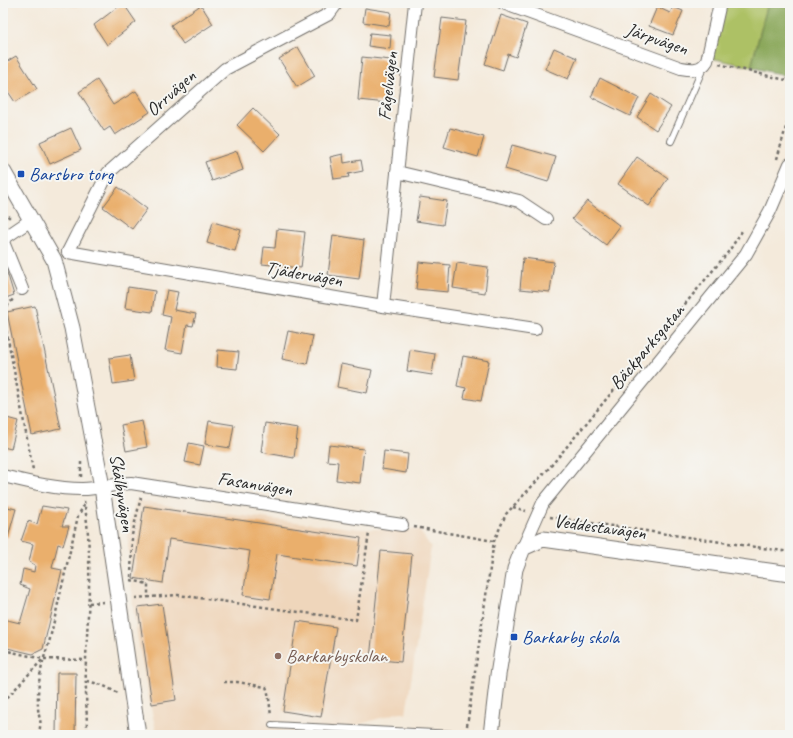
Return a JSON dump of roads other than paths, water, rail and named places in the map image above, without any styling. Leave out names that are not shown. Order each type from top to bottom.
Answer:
[{"type":"street","name":"Orrvägen","points":[[68,252],[108,174],[224,69],[329,14],[337,3]]},
{"type":"street","name":"Fågelvägen","points":[[383,306],[415,3]]},
{"type":"street","name":"Järpvägen","points":[[503,3],[681,68],[695,70],[705,63]]},
{"type":"street","points":[[705,63],[720,3]]},
{"type":"street","name":"Bäckparksgatan","points":[[523,548],[543,503],[599,432],[746,254],[770,211],[790,164]]},
{"type":"street","name":"Skälbyvägen","points":[[3,171],[25,225],[54,260],[72,328],[102,487],[138,735]]},
{"type":"street","points":[[397,172],[519,201],[546,219]]},
{"type":"street","points":[[22,289],[3,240],[25,225]]},
{"type":"street","points":[[54,260],[68,252]]},
{"type":"street","name":"Tjädervägen","points":[[68,252],[383,306],[535,329]]},
{"type":"street","name":"Fasanvägen","points":[[3,476],[35,484],[81,489],[114,484],[131,484],[402,525]]},
{"type":"street","name":"Veddestavägen","points":[[523,548],[543,539],[790,574]]},
{"type":"street","points":[[491,735],[498,675],[515,569],[523,548]]},
{"type":"lane","points":[[671,141],[705,63]]},
{"type":"lane","points":[[272,725],[475,735]]},
{"type":"place","name":"Barsbro torg","points":[[21,174]]},
{"type":"place","name":"Barkarby skola","points":[[514,637]]},
{"type":"place","name":"Barkarbyskolan","points":[[278,656]]}]
